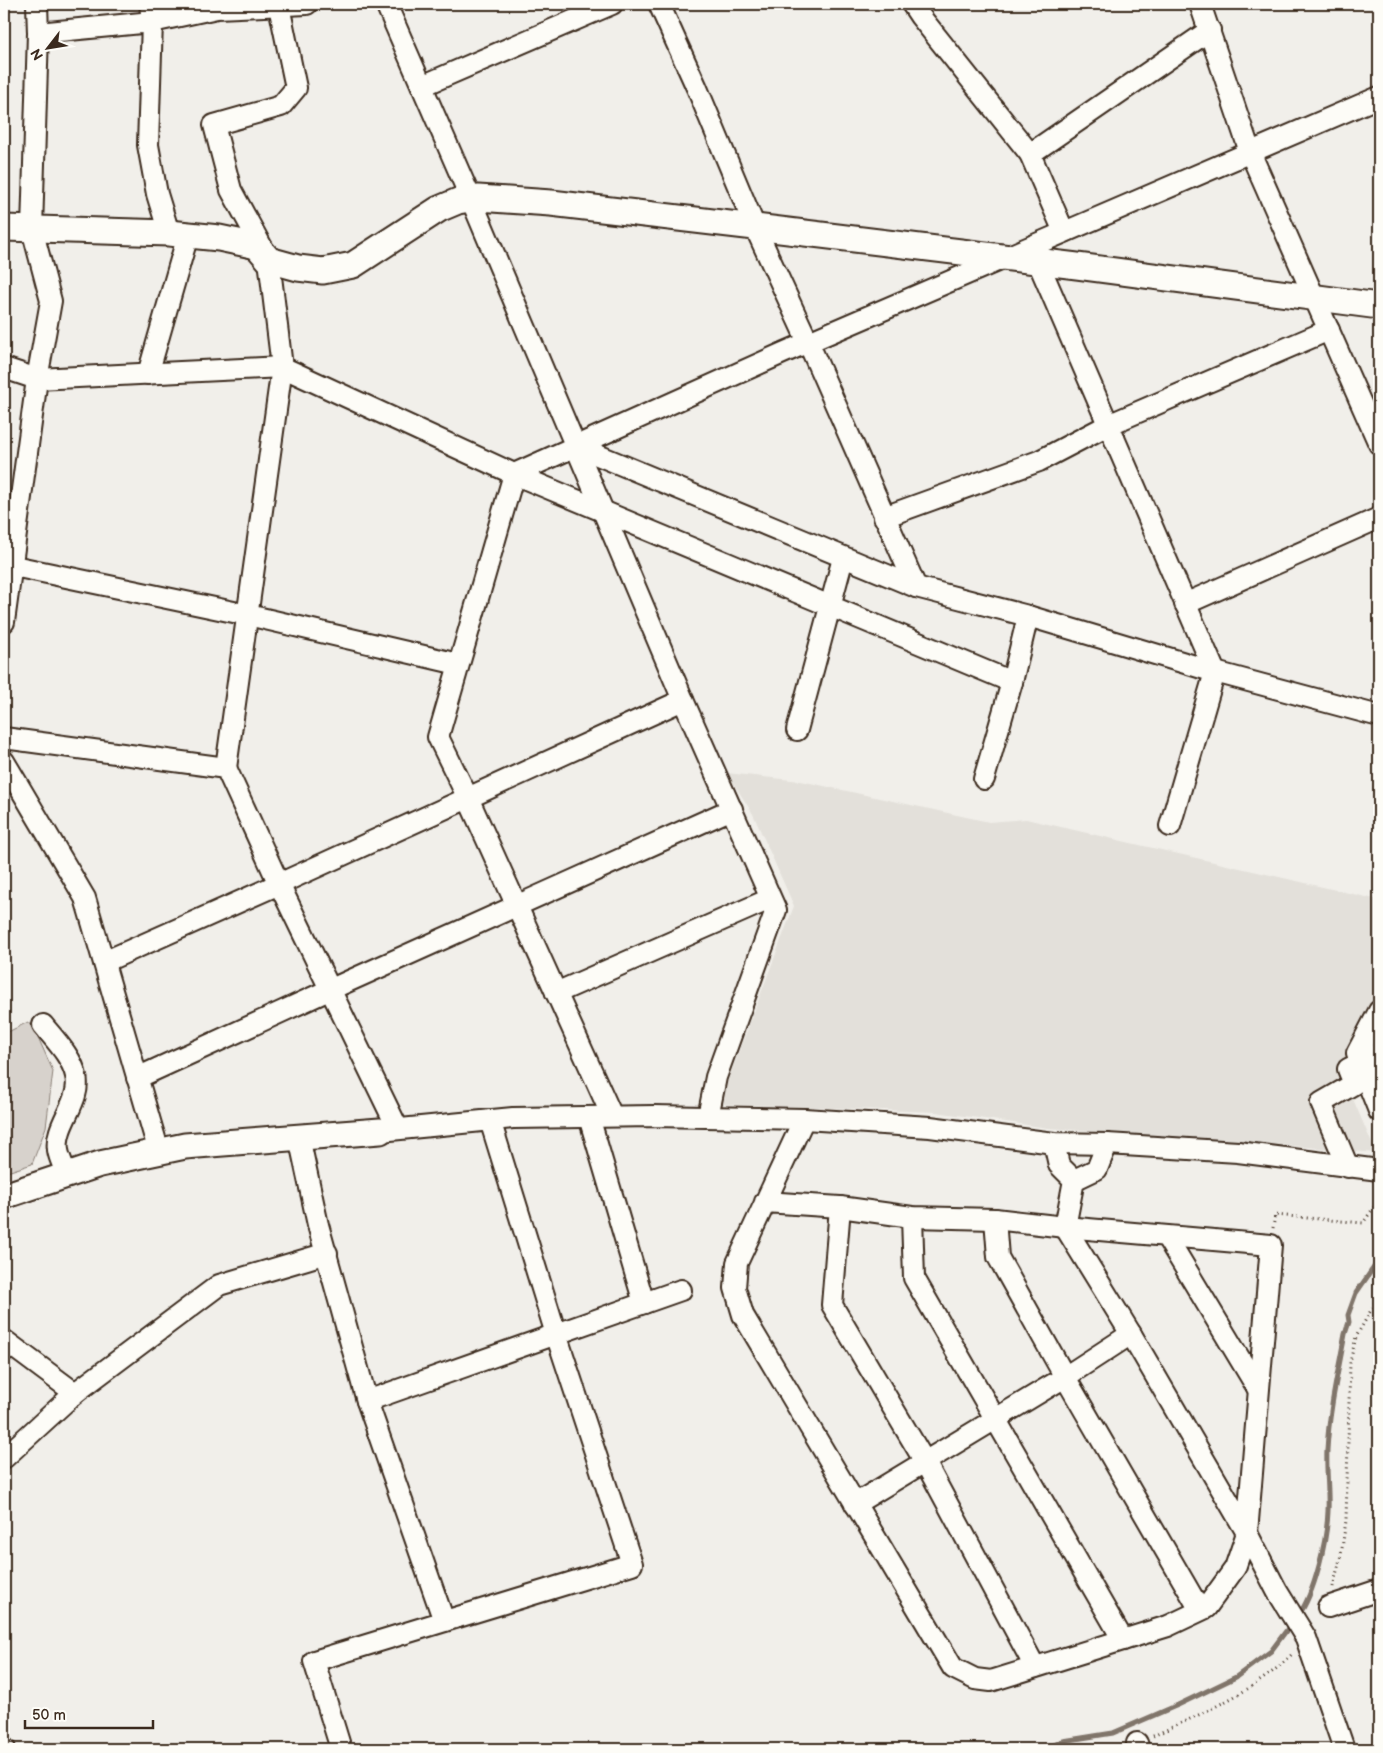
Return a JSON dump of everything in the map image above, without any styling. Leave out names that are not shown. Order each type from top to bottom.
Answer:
[{"type":"street","points":[[4,622],[7,565],[51,301],[32,229],[38,33],[37,4]]},
{"type":"street","points":[[38,33],[151,13],[258,5],[307,4]]},
{"type":"street","points":[[386,4],[471,199],[683,700],[776,910],[716,1077],[708,1117]]},
{"type":"street","points":[[422,86],[612,4]]},
{"type":"street","points":[[659,4],[697,88],[755,227],[916,587]]},
{"type":"street","points":[[912,4],[1030,154],[1064,232]]},
{"type":"street","points":[[1200,4],[1250,152],[1379,444]]},
{"type":"street","points":[[279,6],[296,88],[281,106],[214,125],[231,190],[269,260],[282,367],[226,768],[330,990],[389,1130]]},
{"type":"street","points":[[148,374],[179,234],[157,194],[148,145],[151,13]]},
{"type":"street","points":[[1030,154],[1210,30]]},
{"type":"street","points":[[612,1116],[468,798],[438,737],[514,474],[808,342],[1379,97]]},
{"type":"street","points":[[4,228],[179,234],[219,238],[257,246],[269,260],[298,268],[323,271],[353,265],[439,210],[458,201],[478,198],[551,202],[1379,306]]},
{"type":"street","points":[[1038,262],[1214,672],[1170,826]]},
{"type":"street","points":[[884,517],[1039,461],[1108,425],[1330,330]]},
{"type":"street","points":[[4,368],[37,379],[282,367],[514,474],[1012,682]]},
{"type":"street","points":[[576,446],[916,587],[1028,616],[1214,672],[1379,716]]},
{"type":"street","points":[[1186,604],[1379,518]]},
{"type":"street","points":[[797,730],[844,558]]},
{"type":"street","points":[[7,565],[248,615],[458,664]]},
{"type":"street","points":[[984,779],[1012,682],[1028,616]]},
{"type":"street","points":[[104,962],[683,700]]},
{"type":"street","points":[[4,738],[226,768]]},
{"type":"street","points":[[4,761],[85,898],[159,1152]]},
{"type":"street","points":[[137,1078],[732,809]]},
{"type":"street","points":[[556,993],[770,899]]},
{"type":"street","points":[[1379,1011],[1357,1053],[1379,1111]]},
{"type":"street","points":[[43,1025],[70,1061],[76,1077],[75,1094],[58,1136],[58,1150],[67,1175]]},
{"type":"street","points":[[1348,1167],[1321,1103],[1354,1084],[1348,1069],[1379,1053]]},
{"type":"street","points":[[4,1196],[100,1164],[185,1146],[299,1138],[490,1120],[612,1116],[804,1118],[930,1127],[1054,1143],[1107,1144],[1238,1152],[1379,1170]]},
{"type":"street","points":[[589,1117],[644,1303]]},
{"type":"street","points":[[765,1202],[840,1207],[912,1217],[995,1219],[1271,1245],[1247,1533],[1235,1568],[1206,1608],[1168,1626],[991,1680],[975,1679],[953,1668],[743,1315],[735,1288],[737,1263],[765,1202],[804,1118]]},
{"type":"street","points":[[341,1749],[314,1661],[632,1564],[556,1334],[490,1120]]},
{"type":"street","points":[[299,1138],[318,1225],[367,1401],[444,1621]]},
{"type":"street","points":[[1054,1143],[1059,1165],[1074,1180]]},
{"type":"street","points":[[1074,1180],[1097,1169],[1107,1144]]},
{"type":"street","points":[[1074,1180],[1065,1227],[1131,1334],[1304,1635],[1344,1749]]},
{"type":"street","points":[[840,1207],[832,1305],[926,1462],[1035,1667]]},
{"type":"street","points":[[912,1217],[914,1278],[1123,1640]]},
{"type":"street","points":[[995,1219],[998,1258],[1200,1610]]},
{"type":"street","points":[[1166,1236],[1258,1389]]},
{"type":"street","points":[[4,1458],[75,1393],[219,1285],[327,1253]]},
{"type":"street","points":[[367,1401],[681,1290]]},
{"type":"street","points":[[856,1504],[1065,1377],[1131,1334]]},
{"type":"street","points":[[4,1340],[75,1393]]},
{"type":"street","points":[[1328,1607],[1379,1590]]},
{"type":"path","points":[[1271,1245],[1275,1215],[1363,1223],[1379,1200]]},
{"type":"path","points":[[1328,1607],[1341,1555],[1346,1521],[1350,1362],[1356,1337],[1379,1296]]},
{"type":"path","points":[[1138,1746],[1244,1691],[1281,1666],[1304,1635]]},
{"type":"shaded area","points":[[727,773],[801,781],[989,822],[1026,819],[1379,900],[1379,981],[1360,1038],[1341,1071],[1376,1153],[1048,1128],[936,1112],[719,1104],[794,906],[753,814]]},
{"type":"shaded area","points":[[28,1022],[37,1035],[53,1071],[46,1127],[32,1164],[4,1173],[4,1034]]},
{"type":"waterway","points":[[1298,1616],[1315,1580],[1325,1536],[1328,1511],[1328,1435],[1337,1377],[1349,1322],[1348,1315],[1356,1293],[1379,1260]]},
{"type":"waterway","points":[[1045,1749],[1063,1741],[1113,1733],[1236,1677],[1271,1651],[1292,1623]]}]
